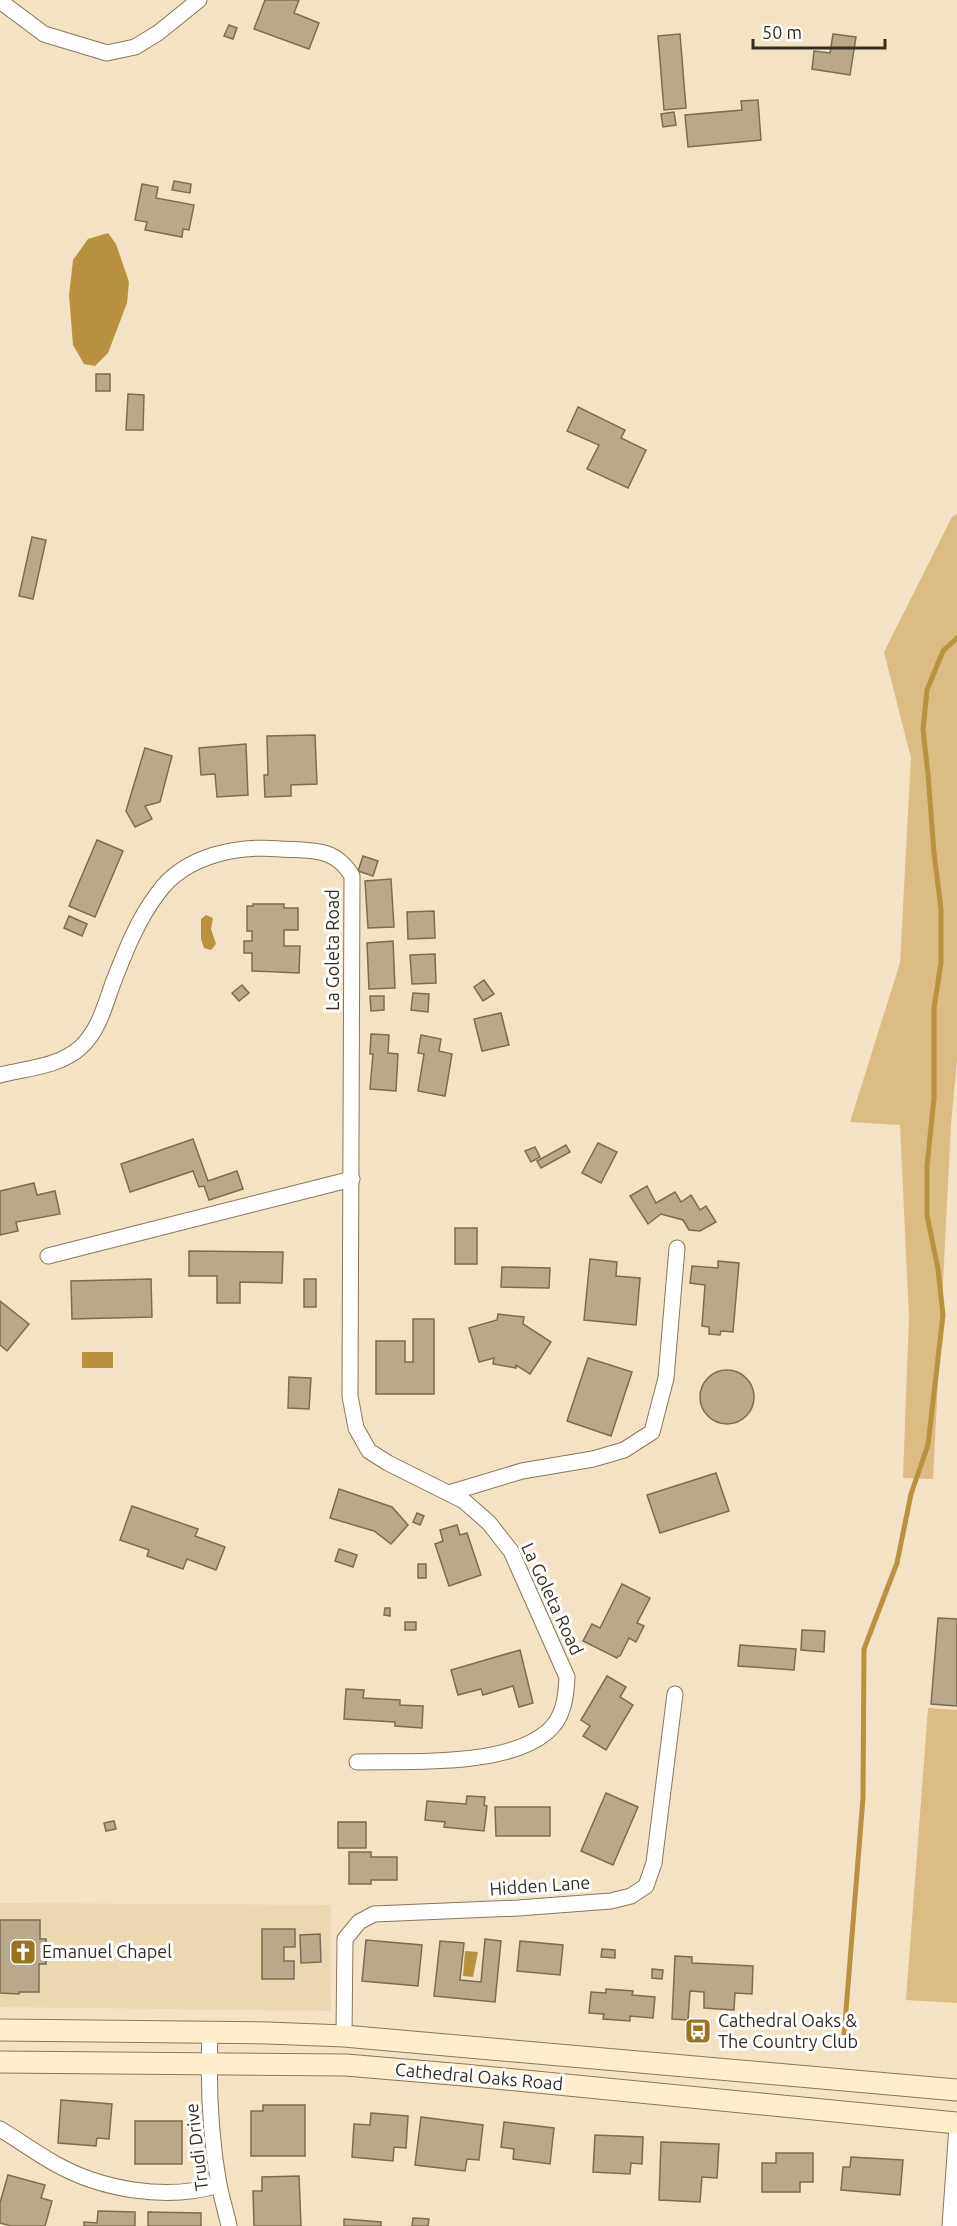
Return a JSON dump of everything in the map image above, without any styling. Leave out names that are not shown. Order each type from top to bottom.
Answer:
[{"type":"main road","name":"Cathedral Oaks Road","points":[[0,2030],[344,2036],[957,2090]]},
{"type":"main road","name":"Cathedral Oaks Road","points":[[0,2062],[346,2065],[957,2125]]},
{"type":"street","points":[[0,1],[44,34],[107,53],[135,47],[198,0]]},
{"type":"street","name":"La Goleta Road","points":[[0,1075],[59,1061],[81,1047],[97,1026],[123,958],[159,891],[178,873],[202,859],[229,850],[262,847],[328,852],[344,863],[352,876],[350,1396],[356,1428],[369,1451],[464,1501],[481,1516],[511,1551],[567,1677],[566,1696],[560,1715],[548,1732],[522,1746],[495,1754],[454,1761],[357,1762]]},
{"type":"street","points":[[48,1256],[351,1179]]},
{"type":"street","points":[[449,1493],[522,1471],[593,1459],[624,1450],[652,1432],[666,1378],[677,1248]]},
{"type":"street","name":"Hidden Lane","points":[[344,2036],[345,1939],[358,1922],[374,1914],[518,1908],[611,1901],[631,1896],[646,1886],[654,1863],[675,1694]]},
{"type":"street","name":"Trudi Drive","points":[[210,2032],[212,2130],[219,2186],[229,2226]]},
{"type":"street","points":[[950,2226],[957,2125]]},
{"type":"street","points":[[0,2128],[55,2164],[95,2181],[136,2190],[177,2193],[219,2186]]},
{"type":"shaded area","points":[[108,233],[116,244],[129,282],[127,303],[108,353],[95,366],[84,364],[73,345],[69,295],[73,260],[88,239]]},
{"type":"shaded area","points":[[957,514],[957,1060],[951,1124],[933,1479],[903,1478],[909,1317],[900,1125],[850,1122],[900,963],[911,758],[884,652],[952,517]]},
{"type":"shaded area","points":[[206,915],[213,918],[211,929],[216,944],[211,950],[204,948],[201,939],[201,919]]},
{"type":"shaded area","points":[[82,1352],[113,1352],[113,1368],[82,1368]]},
{"type":"shaded area","points":[[928,1708],[957,1710],[957,2003],[906,2000]]},
{"type":"shaded area","points":[[0,1903],[331,1905],[331,2011],[0,2007]]},
{"type":"shaded area","points":[[465,1951],[478,1952],[473,1977],[463,1976]]},
{"type":"building","points":[[265,0],[299,0],[294,13],[319,23],[309,49],[254,29]]},
{"type":"building","points":[[229,25],[237,28],[233,39],[224,36]]},
{"type":"building","points":[[680,34],[686,108],[664,110],[658,36]]},
{"type":"building","points":[[833,34],[856,37],[850,75],[812,69],[814,51],[830,53]]},
{"type":"building","points":[[758,100],[761,140],[688,147],[685,115],[742,110],[741,101]]},
{"type":"building","points":[[674,112],[676,125],[663,127],[661,114]]},
{"type":"building","points":[[174,181],[191,184],[190,193],[172,190]]},
{"type":"building","points":[[142,184],[158,187],[156,198],[194,205],[189,230],[183,229],[182,237],[145,230],[147,222],[135,220]]},
{"type":"building","points":[[96,374],[110,374],[110,391],[96,391]]},
{"type":"building","points":[[128,394],[144,395],[143,430],[126,430]]},
{"type":"building","points":[[578,407],[625,430],[621,438],[646,450],[628,488],[587,469],[599,445],[567,431]]},
{"type":"building","points":[[32,537],[46,540],[33,599],[19,596]]},
{"type":"building","points":[[315,735],[317,784],[291,785],[291,796],[265,797],[264,775],[268,775],[267,736]]},
{"type":"building","points":[[246,744],[248,795],[217,797],[215,774],[201,775],[199,748]]},
{"type":"building","points":[[145,748],[172,756],[160,802],[145,806],[152,819],[135,827],[126,811]]},
{"type":"building","points":[[97,840],[123,851],[95,917],[69,906]]},
{"type":"building","points":[[363,856],[378,861],[373,876],[358,871]]},
{"type":"building","points":[[391,879],[394,927],[368,928],[365,881]]},
{"type":"building","points":[[253,904],[284,904],[284,908],[298,908],[298,930],[284,930],[284,946],[300,946],[299,973],[252,971],[252,953],[244,953],[244,941],[252,941],[252,931],[247,931],[247,906],[253,906]]},
{"type":"building","points":[[434,911],[435,938],[408,939],[407,912]]},
{"type":"building","points":[[69,916],[87,924],[82,936],[64,928]]},
{"type":"building","points":[[393,941],[395,988],[369,989],[367,943]]},
{"type":"building","points":[[435,954],[436,983],[412,984],[410,955]]},
{"type":"building","points":[[484,980],[494,994],[483,1001],[474,987]]},
{"type":"building","points":[[242,985],[249,993],[239,1001],[232,993]]},
{"type":"building","points":[[413,993],[429,994],[428,1012],[411,1010]]},
{"type":"building","points":[[370,996],[384,996],[384,1010],[371,1011]]},
{"type":"building","points":[[501,1013],[509,1045],[482,1051],[474,1019]]},
{"type":"building","points":[[371,1034],[389,1035],[388,1053],[398,1054],[396,1091],[370,1089],[373,1054],[370,1054]]},
{"type":"building","points":[[421,1035],[441,1039],[439,1051],[452,1054],[445,1096],[418,1091],[424,1054],[418,1053]]},
{"type":"building","points":[[193,1139],[208,1181],[237,1171],[243,1189],[209,1200],[204,1186],[199,1187],[193,1171],[130,1192],[121,1164]]},
{"type":"building","points":[[598,1143],[617,1152],[601,1183],[582,1173]]},
{"type":"building","points":[[566,1145],[570,1152],[541,1168],[537,1161]]},
{"type":"building","points":[[535,1147],[540,1157],[531,1162],[525,1151]]},
{"type":"building","points":[[34,1183],[37,1195],[55,1191],[60,1214],[16,1222],[18,1231],[0,1235],[0,1191]]},
{"type":"building","points":[[647,1186],[656,1203],[675,1192],[681,1202],[691,1195],[700,1210],[706,1206],[716,1222],[700,1231],[689,1230],[683,1220],[661,1214],[648,1224],[630,1196]]},
{"type":"building","points":[[455,1228],[477,1228],[477,1264],[455,1264]]},
{"type":"building","points":[[189,1251],[283,1252],[282,1283],[240,1282],[240,1303],[217,1303],[217,1276],[189,1276]]},
{"type":"building","points":[[590,1259],[617,1262],[616,1276],[640,1278],[636,1325],[584,1320]]},
{"type":"building","points":[[718,1261],[739,1263],[733,1332],[721,1331],[720,1335],[709,1334],[709,1327],[702,1326],[705,1285],[690,1283],[692,1266],[718,1268]]},
{"type":"building","points":[[502,1267],[550,1268],[549,1288],[501,1287]]},
{"type":"building","points":[[151,1279],[152,1317],[72,1319],[71,1281]]},
{"type":"building","points":[[304,1279],[316,1279],[316,1307],[304,1307]]},
{"type":"building","points":[[0,1301],[29,1324],[7,1351],[0,1345]]},
{"type":"building","points":[[498,1314],[524,1317],[523,1324],[551,1342],[530,1374],[516,1365],[516,1368],[493,1364],[494,1358],[479,1362],[469,1328],[497,1320]]},
{"type":"building","points":[[413,1319],[434,1319],[434,1394],[376,1394],[376,1341],[405,1341],[405,1362],[413,1362]]},
{"type":"building","points":[[588,1358],[632,1372],[611,1436],[567,1421]]},
{"type":"building","points":[[722,1370],[732,1370],[742,1374],[750,1382],[754,1397],[750,1412],[742,1420],[732,1424],[722,1424],[712,1420],[704,1412],[700,1402],[700,1392],[704,1382],[712,1374]]},
{"type":"building","points":[[289,1377],[311,1378],[309,1409],[288,1408]]},
{"type":"building","points":[[716,1473],[729,1511],[660,1533],[647,1495]]},
{"type":"building","points":[[339,1489],[392,1507],[408,1525],[391,1544],[374,1531],[330,1518]]},
{"type":"building","points":[[132,1506],[198,1529],[195,1536],[225,1547],[216,1570],[187,1559],[183,1569],[147,1556],[149,1550],[120,1540]]},
{"type":"building","points":[[417,1513],[424,1516],[420,1525],[413,1522]]},
{"type":"building","points":[[457,1525],[460,1535],[467,1533],[481,1575],[449,1586],[435,1544],[443,1541],[440,1530]]},
{"type":"building","points":[[339,1549],[357,1555],[353,1567],[335,1561]]},
{"type":"building","points":[[418,1564],[426,1564],[426,1578],[418,1578]]},
{"type":"building","points":[[622,1584],[650,1598],[637,1623],[644,1626],[636,1642],[629,1638],[617,1658],[583,1641],[592,1624],[600,1628]]},
{"type":"building","points":[[385,1608],[390,1608],[390,1616],[384,1615]]},
{"type":"building","points":[[938,1618],[957,1619],[957,1706],[931,1704]]},
{"type":"building","points":[[405,1622],[416,1622],[416,1630],[405,1630]]},
{"type":"building","points":[[802,1630],[825,1631],[824,1652],[801,1650]]},
{"type":"building","points":[[740,1645],[796,1649],[794,1670],[738,1666]]},
{"type":"building","points":[[520,1650],[533,1703],[519,1707],[513,1686],[483,1695],[481,1689],[458,1695],[451,1670]]},
{"type":"building","points":[[607,1676],[626,1687],[620,1697],[633,1705],[606,1750],[583,1736],[590,1726],[581,1720]]},
{"type":"building","points":[[346,1689],[364,1690],[363,1698],[400,1700],[400,1705],[423,1706],[422,1728],[395,1726],[395,1722],[344,1719]]},
{"type":"building","points":[[606,1793],[638,1807],[613,1865],[581,1851]]},
{"type":"building","points":[[467,1796],[485,1797],[484,1805],[487,1806],[484,1831],[444,1827],[445,1822],[425,1820],[427,1801],[466,1804]]},
{"type":"building","points":[[495,1807],[550,1807],[550,1836],[496,1836]]},
{"type":"building","points":[[114,1821],[116,1829],[106,1831],[104,1823]]},
{"type":"building","points":[[338,1822],[366,1822],[366,1848],[338,1848]]},
{"type":"building","points":[[349,1852],[371,1852],[371,1857],[397,1857],[397,1880],[371,1880],[371,1884],[349,1884]]},
{"type":"building","name":"Emanuel Chapel","points":[[0,1920],[40,1920],[40,1939],[46,1939],[46,1964],[39,1964],[39,1992],[0,1993]]},
{"type":"building","points":[[262,1929],[295,1929],[295,1947],[284,1947],[284,1961],[294,1961],[294,1979],[262,1979]]},
{"type":"building","points":[[320,1934],[321,1962],[301,1963],[300,1935]]},
{"type":"building","points":[[485,1939],[501,1941],[495,2002],[434,1996],[440,1941],[464,1943],[460,1980],[481,1982]]},
{"type":"building","points":[[366,1940],[422,1945],[418,1986],[362,1981]]},
{"type":"building","points":[[520,1941],[563,1945],[560,1975],[517,1971]]},
{"type":"building","points":[[602,1949],[615,1950],[615,1958],[601,1957]]},
{"type":"building","points":[[675,1956],[692,1957],[692,1963],[753,1966],[752,1994],[735,1993],[734,2010],[704,2008],[704,1992],[690,1991],[688,2020],[672,2019]]},
{"type":"building","points":[[652,1969],[663,1970],[662,1979],[652,1978]]},
{"type":"building","points":[[606,1989],[633,1991],[632,1995],[655,1997],[653,2018],[630,2016],[630,2021],[603,2019],[604,2014],[589,2013],[591,1992],[606,1993]]},
{"type":"building","points":[[61,2100],[112,2104],[109,2139],[97,2138],[96,2146],[58,2143]]},
{"type":"building","points":[[263,2105],[305,2105],[305,2156],[251,2156],[251,2111],[263,2111]]},
{"type":"building","points":[[371,2113],[408,2116],[406,2148],[394,2147],[393,2161],[352,2157],[354,2124],[370,2125]]},
{"type":"building","points":[[421,2117],[483,2125],[479,2160],[467,2159],[465,2171],[415,2165]]},
{"type":"building","points":[[135,2121],[182,2121],[182,2164],[135,2164]]},
{"type":"building","points":[[504,2122],[554,2128],[550,2164],[513,2159],[514,2149],[501,2147]]},
{"type":"building","points":[[595,2135],[643,2137],[642,2164],[631,2163],[630,2174],[593,2172]]},
{"type":"building","points":[[661,2142],[719,2144],[717,2178],[702,2177],[700,2202],[659,2200]]},
{"type":"building","points":[[776,2153],[813,2153],[813,2182],[800,2182],[800,2192],[762,2192],[762,2163],[776,2163]]},
{"type":"building","points":[[851,2157],[903,2160],[900,2195],[841,2190],[843,2167],[850,2167]]},
{"type":"building","points":[[8,2175],[45,2185],[41,2198],[52,2201],[45,2226],[11,2226],[0,2223],[0,2203]]},
{"type":"building","points":[[299,2176],[301,2226],[254,2226],[253,2191],[262,2191],[262,2177]]},
{"type":"building","points":[[98,2211],[135,2212],[135,2226],[84,2226],[84,2222],[97,2223]]},
{"type":"building","points":[[148,2212],[201,2213],[201,2226],[148,2226]]},
{"type":"building","points":[[413,2218],[429,2219],[428,2226],[412,2226]]},
{"type":"building","points":[[344,2219],[381,2222],[381,2226],[344,2226]]},
{"type":"waterway","points":[[843,2048],[863,1798],[864,1649],[897,1563],[911,1494],[928,1445],[943,1315],[938,1269],[927,1215],[927,1166],[934,1098],[934,1008],[941,963],[941,909],[923,730],[927,690],[943,651],[957,638]]},
{"type":"place","name":"Emanuel Chapel","points":[[23,1952]]},
{"type":"place","name":"Cathedral Oaks & The Country Club","points":[[698,2031]]}]
